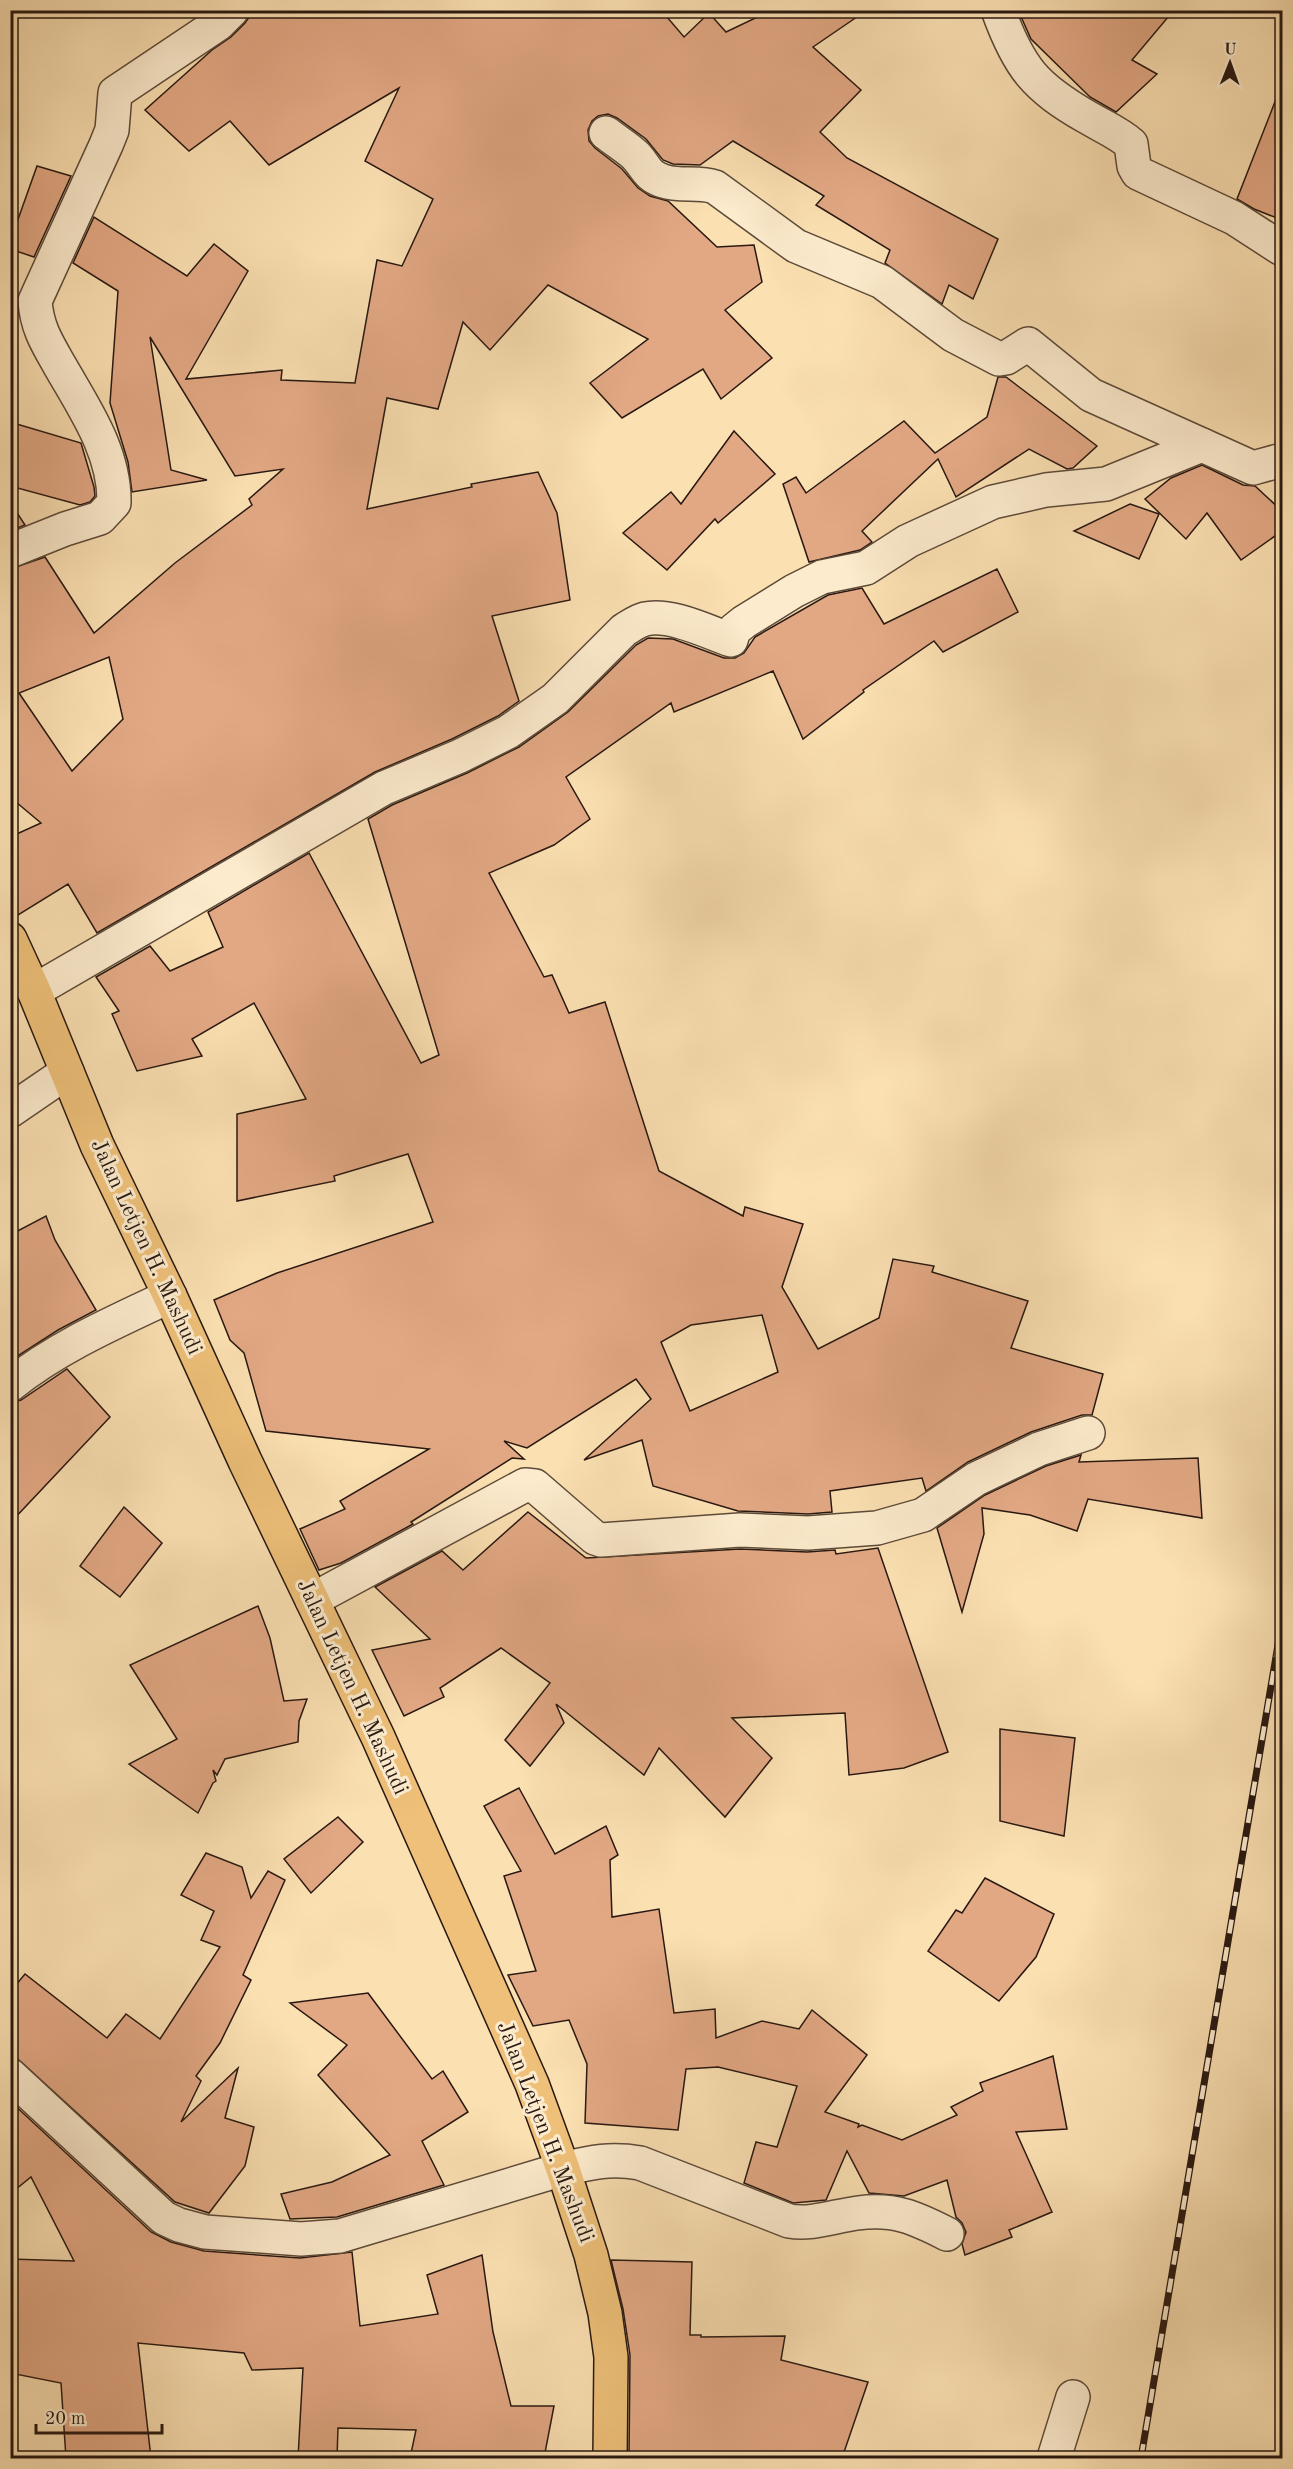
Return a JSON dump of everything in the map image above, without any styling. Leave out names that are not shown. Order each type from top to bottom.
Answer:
[{"type":"main road","name":"Jalan Letjen H. Mashudi","points":[[10,939],[34,991],[97,1145],[170,1296],[244,1461],[378,1737],[523,2063],[563,2169],[591,2254],[605,2313],[611,2356],[610,2458]]},
{"type":"street","points":[[10,551],[100,518],[114,503],[114,488],[106,454],[96,429],[40,329],[35,301],[109,137],[114,119],[115,93],[218,24],[231,10]]},
{"type":"street","points":[[998,10],[1021,61],[1035,82],[1055,99],[1131,144],[1134,168],[1138,173],[1234,218],[1282,249]]},
{"type":"street","points":[[606,133],[636,156],[648,174],[679,184],[704,183],[715,187],[796,246],[882,282],[953,334],[999,359],[1006,358],[1028,344],[1091,396],[1253,468],[1282,460]]},
{"type":"street","points":[[34,991],[384,788],[460,756],[508,732],[555,699],[624,630],[637,622],[655,618],[672,620],[731,640],[734,630],[744,622],[794,591],[822,578],[866,568],[908,541],[993,502],[1046,490],[1106,483],[1202,445]]},
{"type":"street","points":[[10,1111],[67,1072]]},
{"type":"street","points":[[10,1385],[50,1356],[170,1296]]},
{"type":"street","points":[[312,1600],[525,1485],[535,1486],[595,1538],[601,1540],[740,1530],[808,1533],[877,1528],[923,1515],[976,1479],[1039,1449],[1088,1433]]},
{"type":"street","points":[[10,2075],[164,2218],[205,2232],[301,2239],[340,2236],[563,2169],[618,2159],[640,2163],[789,2221],[810,2223],[857,2213],[899,2213],[916,2218],[947,2234]]},
{"type":"street","points":[[1054,2458],[1073,2397]]},
{"type":"building","points":[[254,10],[661,10],[684,37],[709,13],[726,32],[772,10],[867,10],[813,47],[861,90],[820,132],[847,158],[998,239],[973,299],[949,285],[942,304],[885,263],[890,250],[816,205],[824,196],[733,141],[700,165],[673,164],[663,160],[646,139],[617,118],[608,114],[598,116],[592,121],[588,130],[589,141],[622,169],[638,188],[650,196],[668,201],[717,247],[754,245],[762,282],[725,310],[772,358],[721,399],[703,369],[622,418],[590,383],[648,339],[548,285],[490,350],[463,322],[438,409],[387,398],[367,509],[472,487],[471,484],[538,472],[557,513],[570,600],[492,616],[519,701],[498,716],[452,739],[375,772],[97,933],[68,884],[10,920],[10,837],[41,823],[10,797],[10,569],[45,557],[94,633],[175,563],[252,505],[249,499],[283,469],[235,476],[150,337],[171,470],[207,480],[132,492],[128,462],[110,403],[118,291],[73,263],[94,217],[187,276],[214,244],[248,271],[186,379],[282,370],[281,380],[355,383],[377,260],[402,266],[433,199],[365,161],[399,88],[269,165],[230,121],[189,151],[145,110],[245,23]],"holes":[[[109,657],[123,719],[72,771],[19,693]]]},
{"type":"building","points":[[1018,10],[1174,10],[1132,60],[1157,74],[1116,112],[1090,97],[1031,39]]},
{"type":"building","points":[[1280,89],[1282,89],[1282,220],[1254,209],[1237,199]]},
{"type":"building","points":[[37,166],[71,176],[34,257],[10,249],[10,242]]},
{"type":"building","points":[[998,377],[1006,377],[1097,446],[1073,468],[1067,469],[1029,449],[956,497],[938,459],[862,531],[872,542],[860,550],[809,562],[783,484],[796,477],[806,493],[904,421],[935,453],[987,417]]},
{"type":"building","points":[[10,422],[81,443],[94,487],[95,496],[90,502],[80,505],[10,486]]},
{"type":"building","points":[[734,431],[775,474],[718,523],[715,519],[667,570],[623,533],[671,492],[681,504]]},
{"type":"building","points":[[1202,465],[1243,485],[1255,486],[1282,511],[1282,531],[1241,560],[1207,513],[1186,539],[1145,499],[1171,478]]},
{"type":"building","points":[[10,502],[25,525],[10,531]]},
{"type":"building","points":[[1130,504],[1159,514],[1139,559],[1074,531]]},
{"type":"building","points":[[997,569],[1018,612],[943,652],[934,641],[863,690],[864,692],[803,739],[773,671],[674,712],[671,703],[566,777],[590,819],[554,845],[489,873],[544,977],[552,975],[569,1013],[605,1002],[659,1171],[743,1216],[745,1207],[803,1224],[782,1287],[818,1349],[879,1318],[893,1259],[934,1266],[932,1272],[1028,1301],[1011,1348],[1103,1374],[1092,1415],[1082,1415],[1031,1432],[968,1462],[926,1491],[922,1478],[830,1491],[832,1512],[808,1514],[738,1511],[653,1486],[642,1440],[584,1460],[651,1399],[636,1379],[527,1448],[504,1441],[524,1459],[512,1458],[411,1522],[413,1524],[341,1563],[319,1570],[300,1529],[345,1509],[340,1501],[429,1449],[266,1431],[244,1353],[230,1340],[214,1300],[277,1273],[433,1222],[408,1154],[334,1176],[335,1181],[237,1201],[237,1114],[306,1099],[254,1003],[192,1039],[202,1056],[137,1071],[112,1014],[119,1011],[96,977],[150,946],[170,971],[223,947],[208,912],[309,853],[421,1063],[439,1055],[368,819],[392,805],[467,773],[519,747],[568,712],[636,645],[648,638],[673,639],[724,658],[735,658],[744,653],[755,637],[828,595],[862,588],[884,624]],"holes":[[[762,1315],[778,1372],[690,1411],[661,1342],[691,1325]]]},
{"type":"building","points":[[46,1216],[55,1240],[96,1310],[58,1330],[10,1361],[10,1235]]},
{"type":"building","points":[[67,1369],[110,1417],[10,1523],[10,1403],[21,1400]]},
{"type":"building","points":[[1081,1455],[1079,1462],[1198,1458],[1202,1518],[1088,1499],[1077,1531],[1030,1515],[982,1508],[984,1534],[962,1612],[937,1528],[985,1495],[1046,1466]]},
{"type":"building","points":[[124,1507],[162,1543],[120,1597],[80,1566]]},
{"type":"building","points":[[528,1512],[586,1558],[740,1549],[807,1552],[835,1550],[836,1554],[878,1548],[948,1752],[904,1768],[849,1775],[845,1713],[732,1718],[772,1758],[725,1817],[659,1748],[644,1775],[556,1704],[564,1723],[530,1766],[505,1740],[550,1683],[501,1648],[440,1688],[444,1697],[404,1716],[372,1650],[430,1639],[375,1587],[442,1551],[463,1570]]},
{"type":"building","points":[[258,1606],[270,1638],[284,1701],[307,1699],[299,1721],[298,1742],[225,1759],[217,1775],[213,1770],[216,1781],[198,1813],[129,1764],[177,1739],[130,1665]]},
{"type":"building","points":[[1000,1729],[1075,1738],[1064,1836],[1000,1821]]},
{"type":"building","points":[[519,1788],[555,1854],[606,1826],[618,1855],[610,1860],[612,1917],[659,1909],[674,2013],[715,2009],[716,2038],[762,2021],[799,2029],[812,2010],[867,2055],[825,2112],[859,2124],[858,2127],[862,2125],[902,2140],[957,2115],[951,2107],[983,2091],[980,2083],[1053,2056],[1067,2129],[1016,2132],[1052,2212],[1009,2230],[1012,2237],[965,2255],[962,2244],[966,2232],[956,2217],[947,2180],[904,2196],[869,2193],[847,2151],[826,2200],[793,2203],[744,2183],[756,2142],[777,2147],[797,2086],[718,2067],[686,2069],[678,2130],[585,2123],[587,2064],[569,2020],[533,2026],[508,1975],[536,1971],[504,1876],[521,1871],[484,1806]]},
{"type":"building","points":[[338,1817],[363,1842],[311,1893],[284,1859]]},
{"type":"building","points":[[206,1853],[242,1867],[251,1898],[268,1871],[285,1880],[243,1975],[251,1980],[220,2043],[196,2076],[201,2081],[181,2122],[238,2068],[225,2118],[254,2127],[245,2166],[209,2213],[175,2202],[10,2052],[10,1992],[25,1974],[107,2038],[126,2014],[160,2039],[220,1947],[201,1940],[214,1911],[181,1895]]},
{"type":"building","points":[[985,1878],[1054,1914],[1036,1957],[999,2001],[928,1951],[956,1910],[962,1913]]},
{"type":"building","points":[[368,1993],[432,2079],[443,2071],[468,2112],[422,2141],[444,2185],[337,2217],[290,2219],[281,2194],[332,2182],[390,2155],[318,2075],[347,2045],[290,2003]]},
{"type":"building","points":[[10,2101],[151,2232],[171,2242],[204,2251],[300,2258],[352,2252],[360,2326],[438,2314],[427,2275],[482,2255],[493,2332],[511,2406],[554,2406],[544,2458],[410,2458],[416,2430],[338,2428],[337,2458],[298,2458],[303,2368],[252,2370],[244,2353],[138,2343],[151,2458],[66,2458],[61,2383],[10,2373],[10,2259],[74,2261],[31,2177],[10,2194]]},
{"type":"building","points":[[611,2260],[692,2262],[690,2335],[701,2335],[701,2337],[785,2336],[781,2360],[868,2382],[842,2458],[629,2458],[630,2355],[623,2309]]},
{"type":"railway","points":[[1141,2458],[1282,1621]]}]
